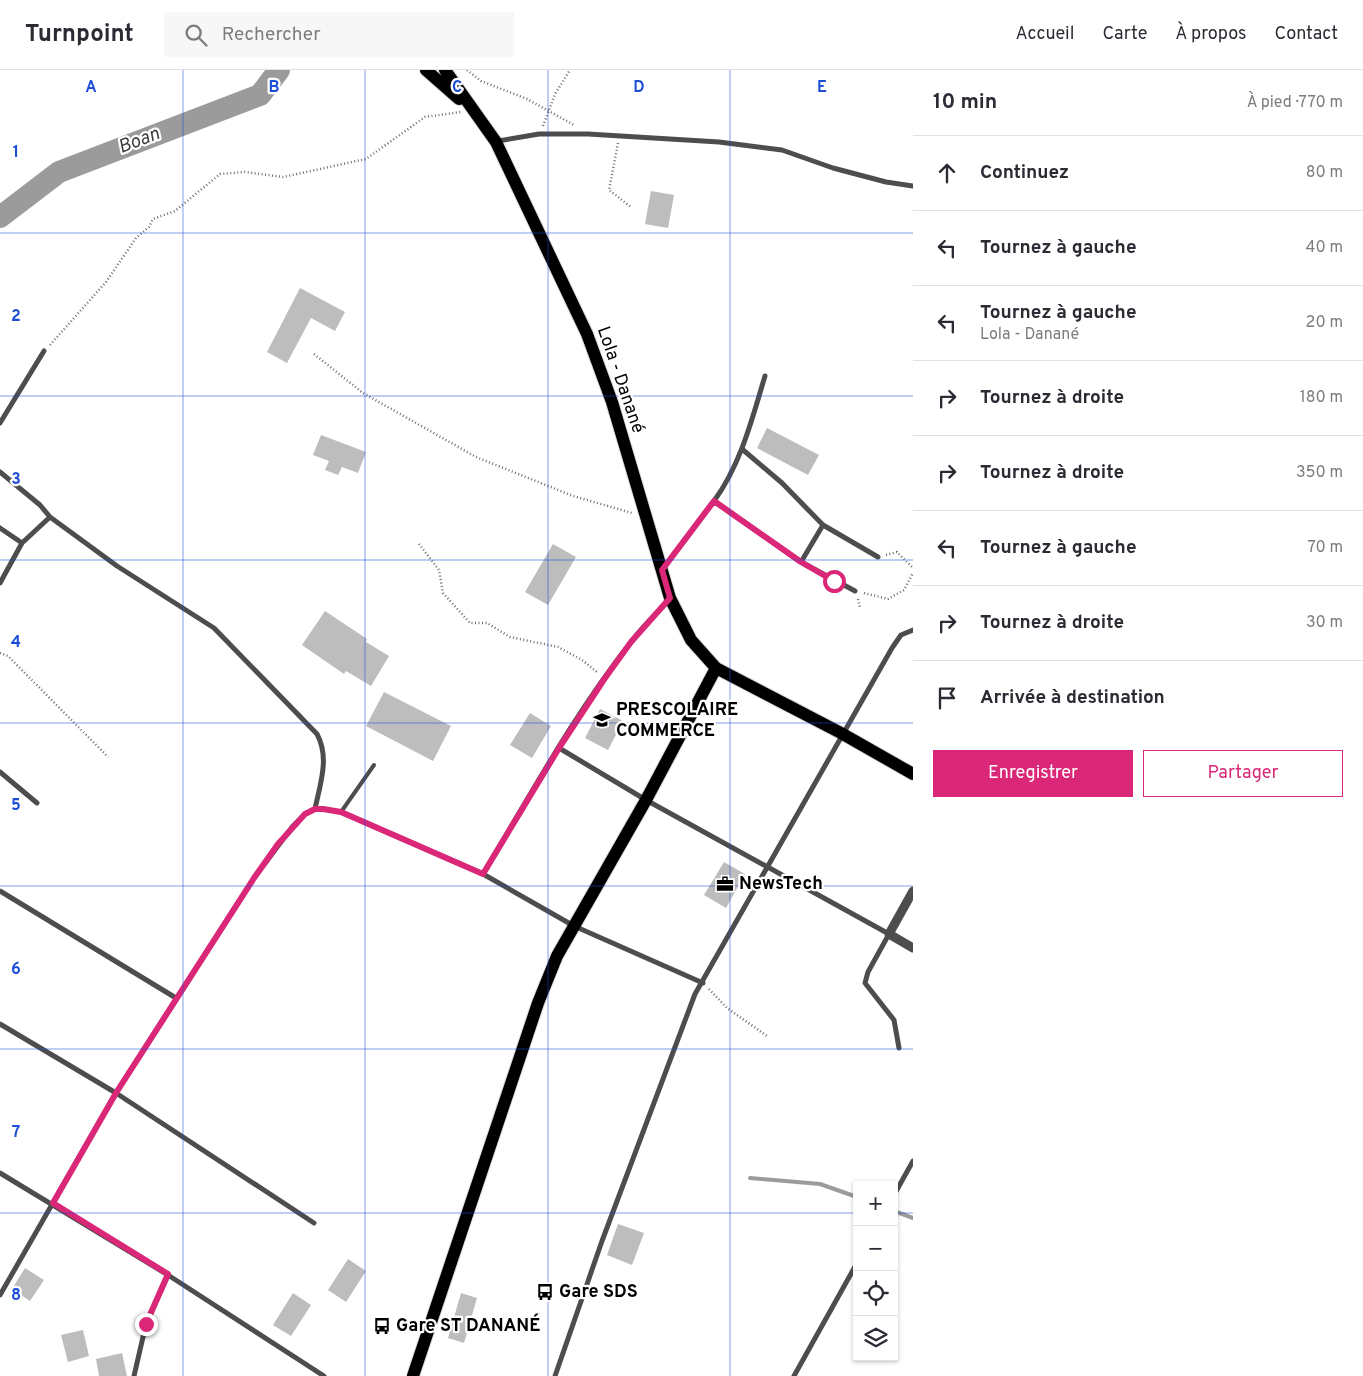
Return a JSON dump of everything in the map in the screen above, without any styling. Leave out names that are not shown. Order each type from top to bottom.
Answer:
[{"type":"main road","name":"Lola - Danané","points":[[426,70],[472,111]]},
{"type":"main road","name":"Lola - Danané","points":[[445,70],[472,111],[496,142],[587,334],[612,402],[670,598],[691,640],[716,668]]},
{"type":"main road","points":[[412,1376],[538,1003],[558,956],[646,800],[716,668],[842,733],[913,774]]},
{"type":"street","points":[[496,142],[539,134],[588,134],[719,142],[782,150],[833,168],[886,182],[913,186]]},
{"type":"street","points":[[0,423],[44,352]]},
{"type":"street","points":[[662,570],[722,489],[742,449],[765,376]]},
{"type":"street","points":[[742,449],[782,483],[823,525],[878,557]]},
{"type":"street","points":[[0,472],[40,505],[50,517],[116,566],[214,628],[317,734],[325,754],[315,809]]},
{"type":"street","points":[[714,501],[801,562],[855,590]]},
{"type":"street","points":[[0,583],[22,543],[50,517]]},
{"type":"street","points":[[801,562],[823,525]]},
{"type":"street","points":[[0,528],[22,543]]},
{"type":"street","points":[[483,874],[559,748],[605,678],[631,642],[670,598]]},
{"type":"street","points":[[555,1376],[602,1241],[695,994],[703,983],[842,733],[901,635],[913,630]]},
{"type":"street","points":[[559,748],[646,800],[913,948]]},
{"type":"street","points":[[0,772],[37,803]]},
{"type":"street","points":[[0,1295],[116,1093],[176,998],[278,844],[299,820],[315,809],[341,812],[483,874],[574,926],[703,983]]},
{"type":"street","points":[[0,891],[176,998]]},
{"type":"street","points":[[899,1048],[894,1020],[865,983],[868,972],[913,891]]},
{"type":"street","points":[[0,1024],[116,1093],[314,1223]]},
{"type":"street","points":[[898,1188],[913,1161]]},
{"type":"street","points":[[0,1173],[53,1203],[168,1274],[324,1376]]},
{"type":"street","points":[[794,1376],[853,1269]]},
{"type":"street","points":[[134,1376],[146,1324],[168,1274]]},
{"type":"lane","points":[[341,812],[374,765]]},
{"type":"path","points":[[467,70],[481,81],[550,111],[588,134]]},
{"type":"path","points":[[539,134],[550,111],[554,94],[570,70]]},
{"type":"path","points":[[44,352],[106,282],[136,238],[150,227],[153,218],[175,211],[220,174],[245,172],[283,177],[366,159],[425,118],[472,111]]},
{"type":"path","points":[[620,136],[610,190],[631,207]]},
{"type":"path","points":[[314,354],[363,393],[476,457],[573,496],[646,517]]},
{"type":"path","points":[[419,544],[439,570],[443,593],[470,623],[487,623],[510,637],[558,647],[582,660],[605,678]]},
{"type":"path","points":[[878,557],[897,552],[913,568]]},
{"type":"path","points":[[855,590],[888,598],[904,590],[913,572]]},
{"type":"path","points":[[0,653],[8,656],[108,757]]},
{"type":"path","points":[[703,983],[727,1008],[767,1036]]},
{"type":"building","points":[[651,191],[674,195],[668,228],[645,224]]},
{"type":"building","points":[[300,288],[345,312],[335,331],[311,318],[287,363],[267,352]]},
{"type":"building","points":[[767,428],[819,455],[808,475],[757,448]]},
{"type":"building","points":[[321,435],[366,452],[358,473],[342,467],[338,475],[325,470],[329,461],[313,455]]},
{"type":"building","points":[[553,544],[576,557],[548,605],[525,592]]},
{"type":"building","points":[[325,611],[367,639],[366,642],[389,656],[371,686],[346,671],[344,674],[302,645]]},
{"type":"building","points":[[384,692],[451,726],[433,761],[366,726]]},
{"type":"building","points":[[600,709],[623,721],[608,750],[585,738]]},
{"type":"building","points":[[530,713],[551,726],[532,758],[510,745]]},
{"type":"building","points":[[724,862],[745,874],[726,908],[704,895]]},
{"type":"building","points":[[618,1224],[644,1233],[632,1265],[607,1255]]},
{"type":"building","points":[[348,1259],[366,1271],[346,1302],[328,1290]]},
{"type":"building","points":[[25,1268],[44,1280],[30,1301],[12,1289]]},
{"type":"building","points":[[293,1293],[311,1305],[291,1336],[273,1325]]},
{"type":"building","points":[[461,1293],[477,1298],[464,1343],[448,1338]]},
{"type":"building","points":[[83,1330],[89,1356],[68,1362],[61,1335]]},
{"type":"building","points":[[122,1353],[127,1376],[99,1376],[96,1359]]},
{"type":"waterway","name":"Boan","points":[[0,217],[59,172],[260,95],[279,70]]},
{"type":"waterway","points":[[750,1178],[820,1184],[853,1196]]},
{"type":"waterway","points":[[898,1212],[913,1218]]},
{"type":"place","name":"PRESCOLAIRE COMMERCE","points":[[602,720]]},
{"type":"place","name":"NewsTech","points":[[725,884]]},
{"type":"place","name":"Gare SDS","points":[[545,1292]]},
{"type":"place","name":"Gare ST DANANÉ","points":[[382,1326]]},
{"type":"route","points":[[146,1324],[168,1274],[53,1203],[116,1093],[176,998],[254,878],[293,826],[305,814],[315,809],[341,812],[483,874],[559,748],[605,678],[631,642],[670,598],[662,570],[714,501],[801,562],[834,581]]}]
